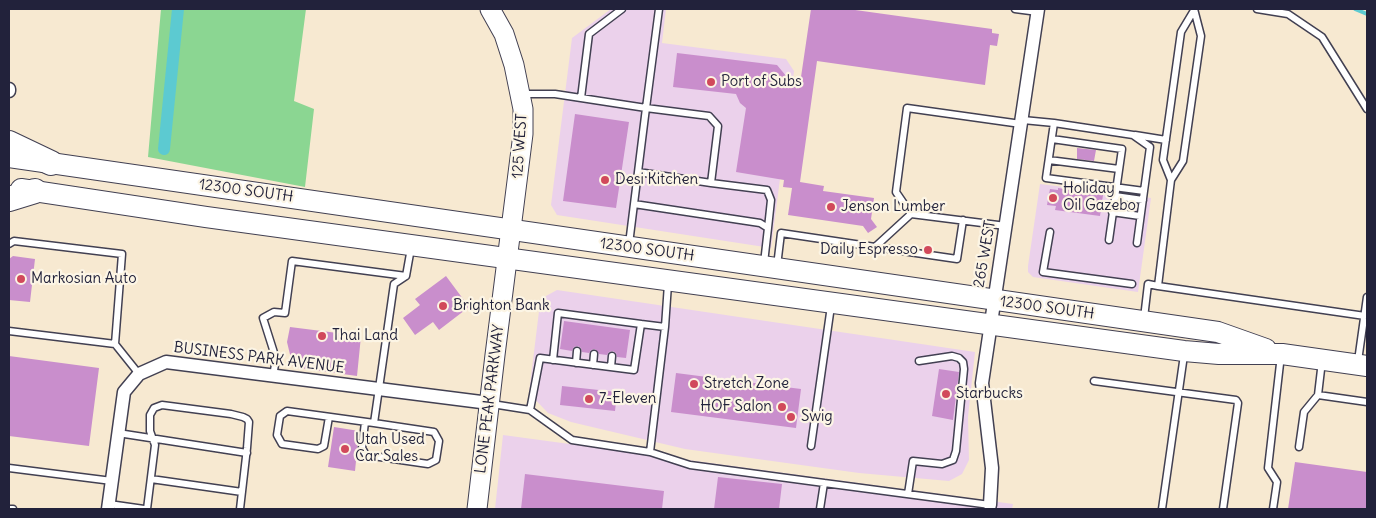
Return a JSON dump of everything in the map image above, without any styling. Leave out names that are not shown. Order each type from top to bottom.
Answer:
[{"type":"highway","points":[[9,142],[51,163]]},
{"type":"highway","points":[[9,199],[35,191]]},
{"type":"main road","name":"125 WEST","points":[[490,9],[510,50],[520,94],[524,134],[507,258]]},
{"type":"main road","name":"12300 SOUTH","points":[[9,157],[1218,332],[1282,354]]},
{"type":"main road","name":"12300 SOUTH","points":[[9,187],[206,217],[1184,351],[1219,354],[1282,354],[1362,365]]},
{"type":"main road","name":"LONE PEAK PARKWAY","points":[[477,509],[488,403],[507,258]]},
{"type":"street","name":"265 WEST","points":[[990,507],[992,468],[982,383],[1023,122],[1038,10]]},
{"type":"street","name":"BUSINESS PARK AVENUE","points":[[108,507],[124,392],[139,374],[166,362],[488,403]]},
{"type":"lane","points":[[581,98],[589,34],[622,9]]},
{"type":"lane","points":[[629,248],[659,9]]},
{"type":"lane","points":[[1015,9],[1038,10]]},
{"type":"lane","points":[[1257,9],[1288,14],[1322,37],[1367,108]]},
{"type":"lane","points":[[1171,180],[1163,160],[1181,32],[1194,10]]},
{"type":"lane","points":[[1158,286],[1171,180],[1183,161],[1201,36],[1194,10]]},
{"type":"lane","points":[[520,94],[555,94],[709,116],[718,126],[711,183]]},
{"type":"lane","points":[[911,214],[896,192],[906,108],[1023,122],[1054,123],[1166,140]]},
{"type":"lane","points":[[1054,123],[1046,178],[1144,191]]},
{"type":"lane","points":[[1133,135],[1150,147],[1137,243]]},
{"type":"lane","points":[[1052,139],[1122,148],[1109,240]]},
{"type":"lane","points":[[1049,160],[1119,169]]},
{"type":"lane","points":[[638,172],[766,190],[771,200],[768,228],[770,268]]},
{"type":"lane","points":[[1115,196],[1143,200]]},
{"type":"lane","points":[[634,204],[760,223],[768,228]]},
{"type":"lane","points":[[1112,212],[1140,216]]},
{"type":"lane","points":[[875,247],[911,214],[1007,226]]},
{"type":"lane","points":[[770,268],[781,233],[958,259],[963,220]]},
{"type":"lane","points":[[1050,232],[1043,272],[1132,284]]},
{"type":"lane","points":[[9,244],[14,241],[122,254],[115,344],[139,374]]},
{"type":"lane","points":[[374,423],[394,284],[406,276],[411,245]]},
{"type":"lane","points":[[273,376],[276,359],[263,318],[274,312],[285,313],[292,261],[406,276]]},
{"type":"lane","points":[[650,452],[665,327],[668,280]]},
{"type":"lane","points":[[1143,322],[1148,284],[1365,316]]},
{"type":"lane","points":[[1362,365],[1367,297]]},
{"type":"lane","points":[[811,446],[832,302]]},
{"type":"lane","points":[[553,360],[558,313],[581,320],[665,327]]},
{"type":"lane","points":[[530,410],[540,358],[634,370],[641,324]]},
{"type":"lane","points":[[9,330],[115,344]]},
{"type":"lane","points":[[1162,509],[1184,351]]},
{"type":"lane","points":[[576,363],[577,352]]},
{"type":"lane","points":[[593,365],[594,354]]},
{"type":"lane","points":[[1273,509],[1277,482],[1268,468],[1282,354]]},
{"type":"lane","points":[[611,367],[612,356]]},
{"type":"lane","points":[[908,494],[913,460],[942,464],[953,460],[956,450],[964,369],[963,362],[952,356],[919,361]]},
{"type":"lane","points":[[1299,447],[1304,412],[1318,395],[1322,360]]},
{"type":"lane","points":[[1094,381],[1236,400],[1238,404],[1223,509]]},
{"type":"lane","points":[[1318,395],[1367,402]]},
{"type":"lane","points":[[488,403],[530,410],[572,440],[650,452],[690,466],[908,494],[990,507]]},
{"type":"lane","points":[[108,507],[143,509],[151,479],[155,445],[150,431],[150,415],[158,406],[162,405],[242,416],[249,422],[240,509]]},
{"type":"lane","points":[[329,417],[324,446],[318,449],[282,444],[277,435],[280,416],[288,410],[434,432],[439,441],[436,460],[428,464],[366,455],[362,448],[366,422]]},
{"type":"lane","points":[[118,433],[247,453]]},
{"type":"lane","points":[[9,468],[112,481]]},
{"type":"lane","points":[[151,479],[242,492]]},
{"type":"lane","points":[[820,509],[824,483]]},
{"type":"shaded area","points":[[611,9],[666,9],[662,43],[786,59],[794,71],[771,248],[557,215],[551,205],[572,38]]},
{"type":"shaded area","points":[[1040,184],[1151,198],[1138,292],[1033,277],[1028,272]]},
{"type":"shaded area","points":[[557,290],[975,352],[968,417],[969,460],[962,474],[949,481],[859,473],[685,449],[571,422],[548,413],[529,393],[540,303],[546,296]]},
{"type":"shaded area","points":[[503,435],[1013,504],[1012,509],[495,509]]},
{"type":"green space","points":[[161,9],[306,9],[294,101],[314,109],[305,187],[148,157]]},
{"type":"building","points":[[811,9],[848,9],[992,29],[992,33],[999,34],[997,46],[990,45],[985,85],[817,61],[800,182],[824,186],[823,191],[874,198],[871,219],[877,227],[868,233],[863,226],[788,215],[792,188],[783,187],[784,180],[736,172],[746,108],[740,103],[736,94],[673,87],[677,53],[777,65],[797,89],[799,76],[801,77]]},
{"type":"building","points":[[575,114],[629,122],[616,208],[563,201]]},
{"type":"building","points":[[1077,148],[1096,150],[1094,161],[1077,159]]},
{"type":"building","points":[[1058,188],[1103,195],[1100,216],[1055,210],[1056,206],[1047,205],[1050,189],[1058,190]]},
{"type":"building","name":"Markosian Auto","points":[[13,256],[35,259],[30,302],[9,300],[9,259]]},
{"type":"building","name":"Brighton Bank","points":[[446,276],[469,307],[439,330],[433,322],[415,335],[403,318],[420,305],[415,299]]},
{"type":"building","name":"7-Eleven","points":[[564,321],[630,330],[626,358],[617,357],[613,351],[607,355],[599,354],[595,349],[589,353],[582,352],[578,346],[574,347],[572,351],[560,349]]},
{"type":"building","points":[[290,327],[361,336],[357,376],[293,367],[287,342]]},
{"type":"building","points":[[9,356],[99,368],[89,446],[9,436]]},
{"type":"building","name":"Starbucks","points":[[939,369],[959,372],[953,420],[932,416]]},
{"type":"building","points":[[676,373],[801,389],[796,428],[671,412]]},
{"type":"building","name":"7-Eleven","points":[[562,386],[617,392],[615,411],[560,405]]},
{"type":"building","name":"Utah Used Car Sales","points":[[334,427],[359,431],[355,471],[328,467]]},
{"type":"building","points":[[1295,462],[1367,472],[1367,509],[1288,509]]},
{"type":"building","points":[[525,474],[664,491],[662,509],[521,509]]},
{"type":"building","points":[[718,477],[782,484],[779,509],[714,509]]},
{"type":"waterway","points":[[164,149],[178,9]]},
{"type":"waterway","points":[[1355,9],[1367,14]]},
{"type":"place","name":"Port of Subs","points":[[711,82]]},
{"type":"place","name":"Desi Kitchen","points":[[605,180]]},
{"type":"place","name":"Holiday Oil Gazebo","points":[[1053,198]]},
{"type":"place","name":"Jenson Lumber","points":[[831,207]]},
{"type":"place","name":"Daily Espresso","points":[[928,250]]},
{"type":"place","name":"Markosian Auto","points":[[21,279]]},
{"type":"place","name":"Brighton Bank","points":[[443,306]]},
{"type":"place","name":"Thai Land","points":[[322,336]]},
{"type":"place","name":"Stretch Zone","points":[[694,384]]},
{"type":"place","name":"Starbucks","points":[[946,394]]},
{"type":"place","name":"7-Eleven","points":[[589,399]]},
{"type":"place","name":"HOF Salon","points":[[782,407]]},
{"type":"place","name":"Swig","points":[[791,417]]},
{"type":"place","name":"Utah Used Car Sales","points":[[345,449]]}]
